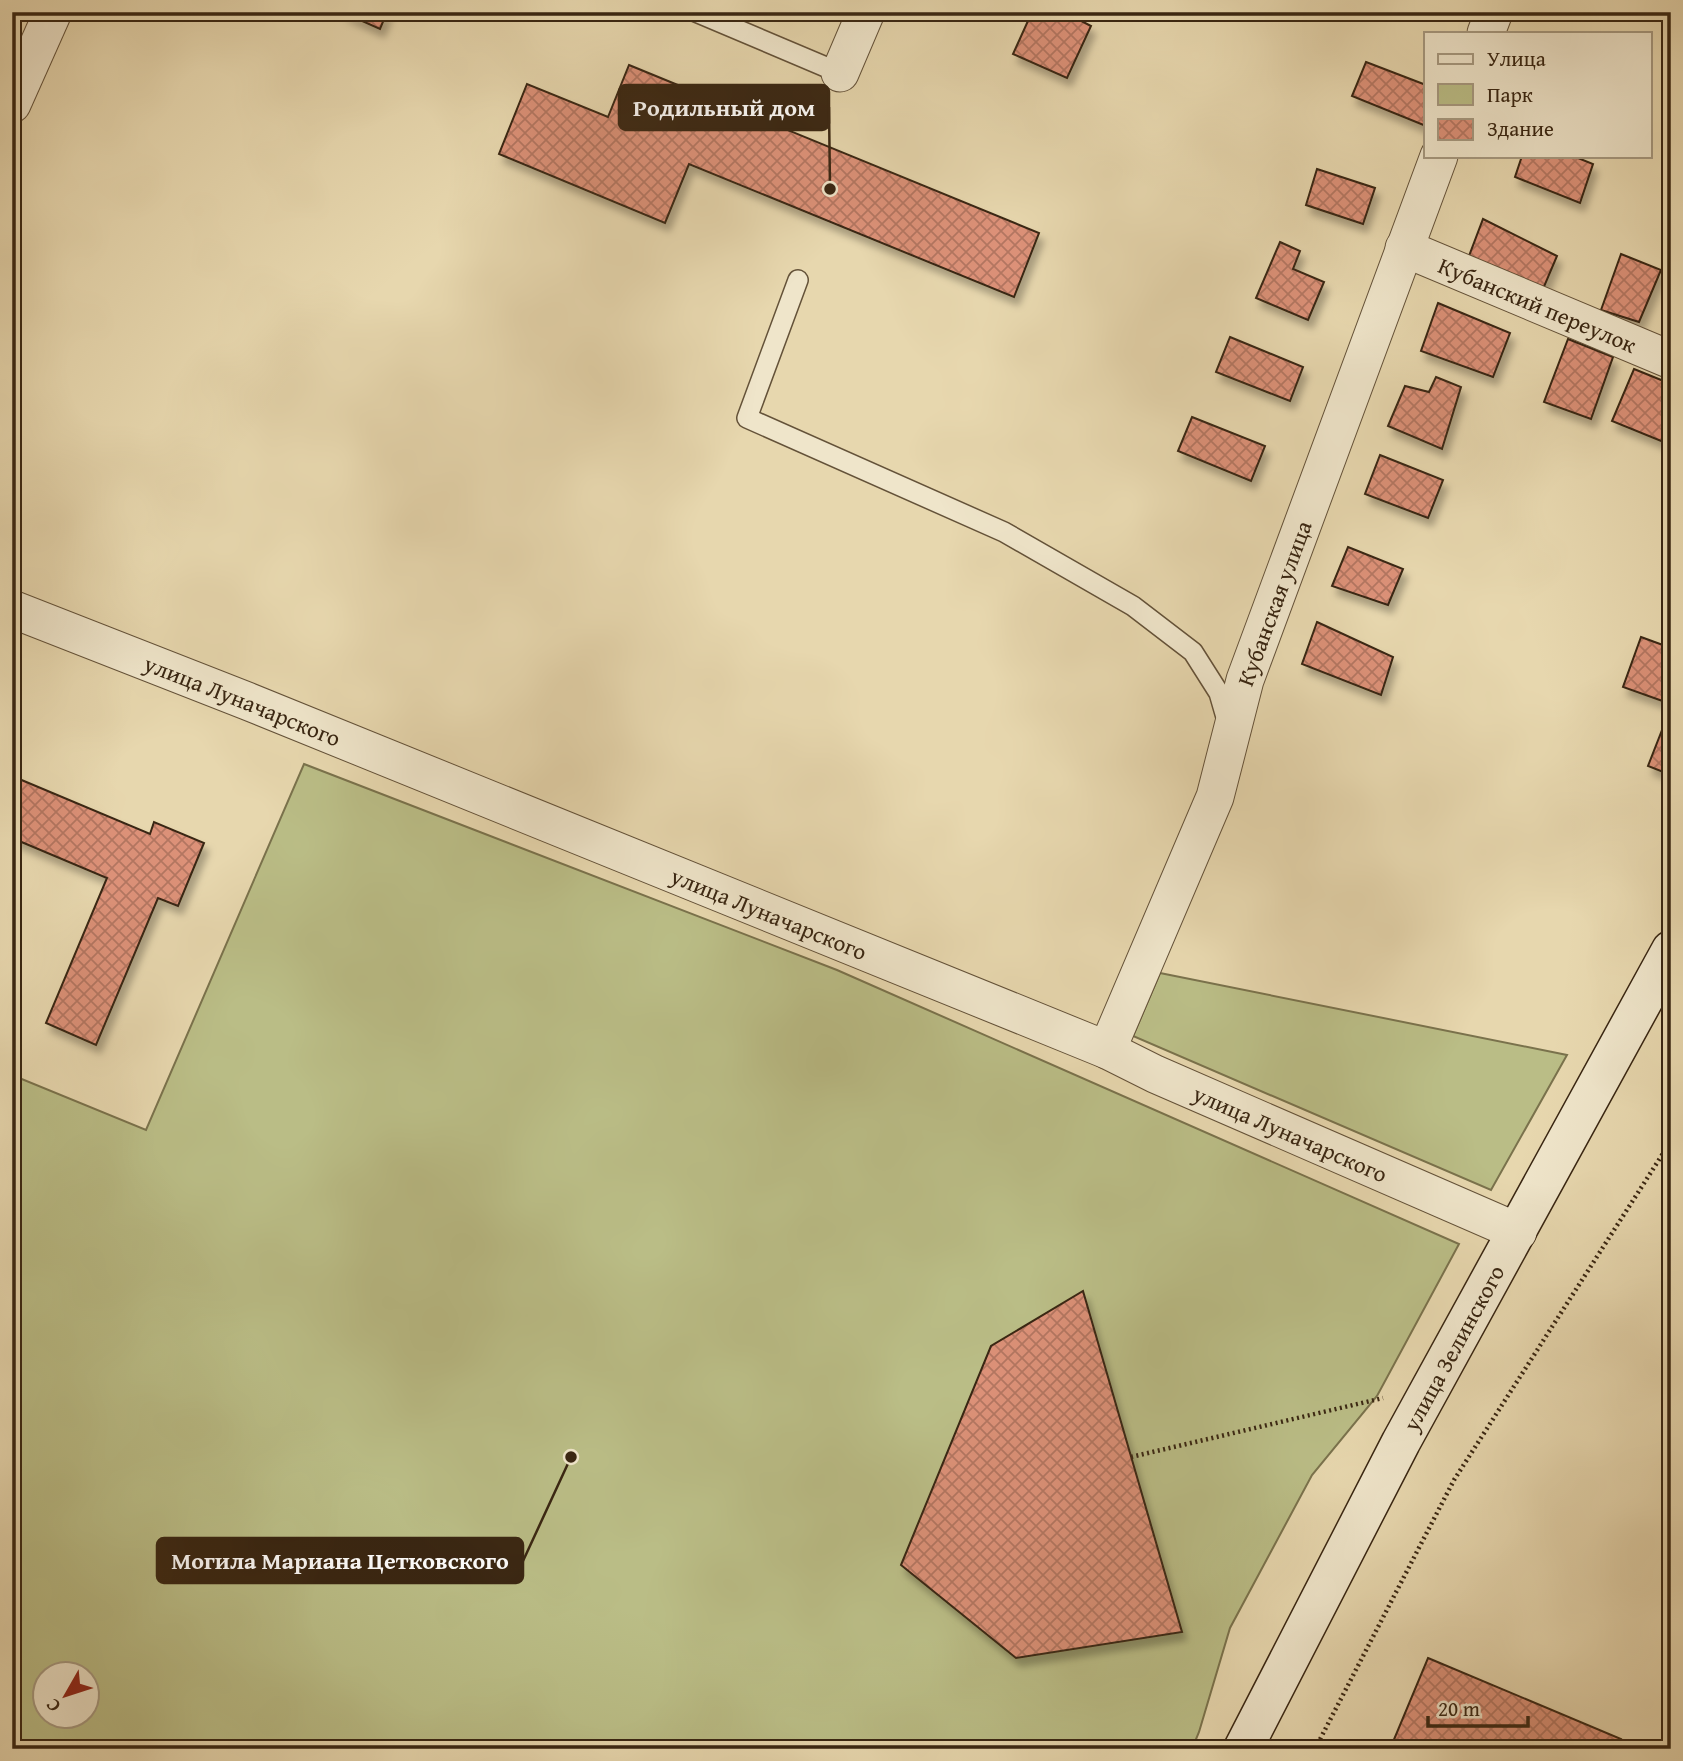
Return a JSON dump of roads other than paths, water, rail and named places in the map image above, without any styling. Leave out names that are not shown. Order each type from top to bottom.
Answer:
[{"type":"main road","name":"улица Зелинского","points":[[1243,1749],[1401,1442],[1671,950]]},
{"type":"street","points":[[12,104],[53,12]]},
{"type":"street","points":[[841,74],[866,12]]},
{"type":"street","points":[[1486,32],[1494,12]]},
{"type":"street","name":"Кубанская улица","points":[[1107,1050],[1215,797],[1245,680],[1438,158]]},
{"type":"street","name":"Кубанский переулок","points":[[1404,247],[1671,360]]},
{"type":"street","name":"улица Луначарского","points":[[12,609],[247,701],[1107,1050],[1155,1074],[1518,1231]]},
{"type":"lane","points":[[696,12],[841,74]]},
{"type":"lane","points":[[798,280],[747,418],[1004,532],[1133,606],[1193,652],[1219,693],[1231,735]]},
{"type":"place","name":"Родильный дом","points":[[830,189]]},
{"type":"place","name":"Могила Мариана Цетковского","points":[[571,1457]]}]
